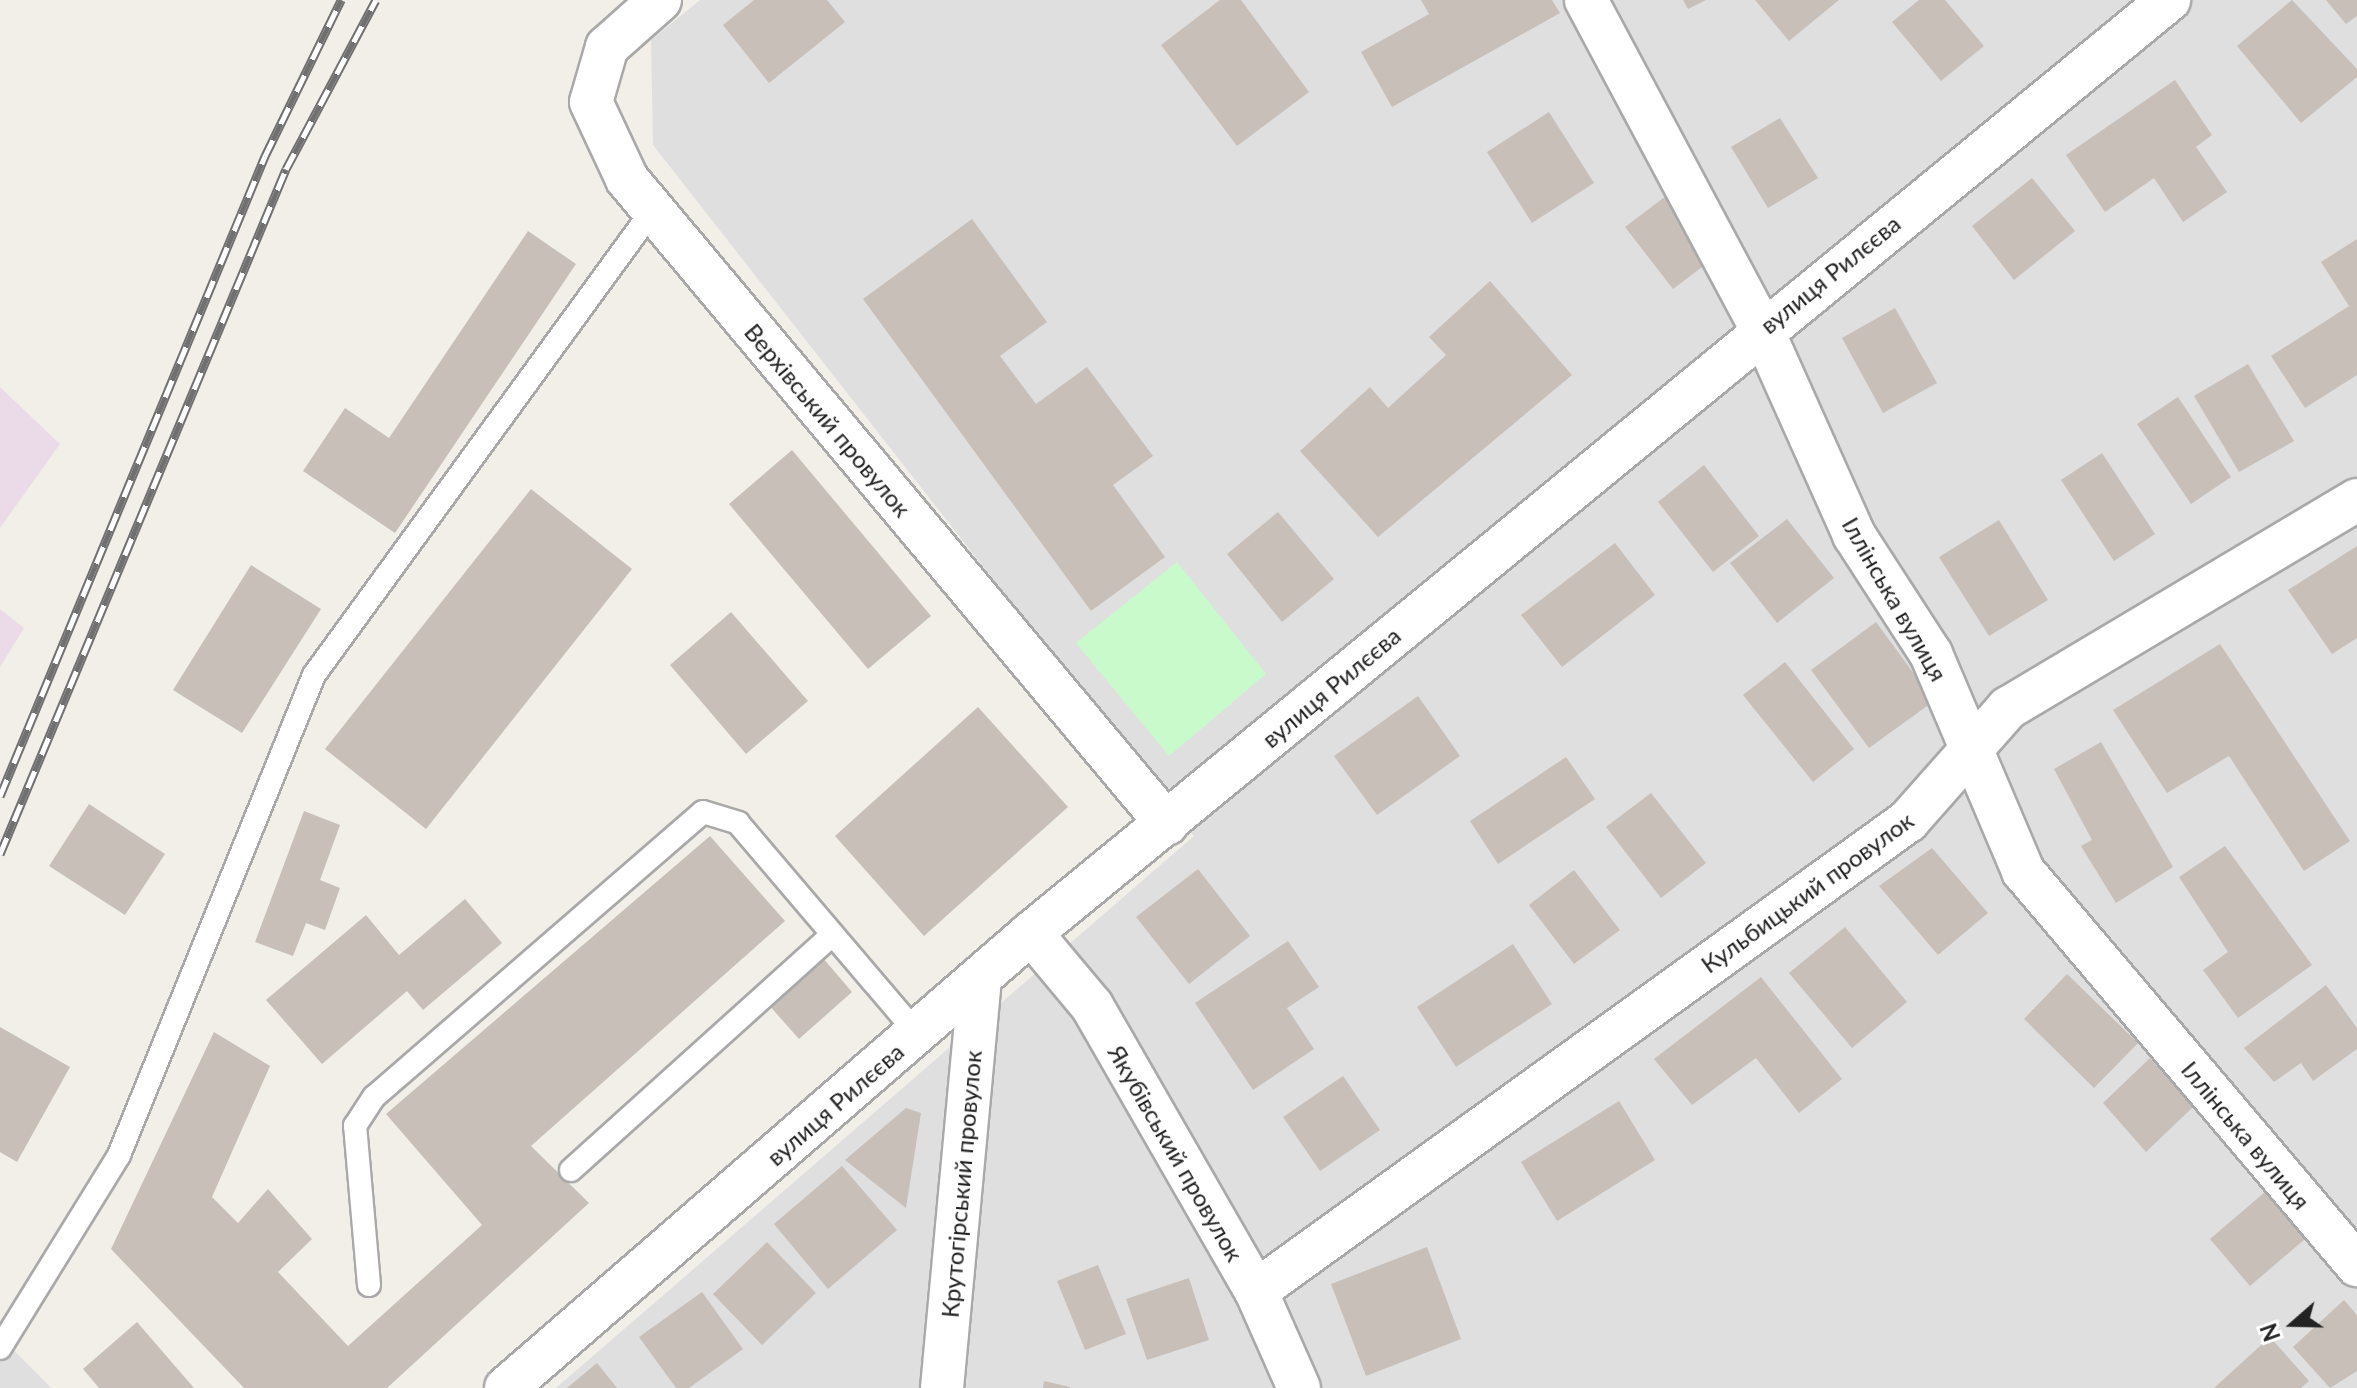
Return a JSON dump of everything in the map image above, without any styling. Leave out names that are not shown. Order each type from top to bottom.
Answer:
[{"type":"street","name":"Верхівський провулок","points":[[660,0],[607,47],[591,102],[627,179],[1167,824]]},
{"type":"street","name":"Іллінська вулиця","points":[[1586,0],[1762,329],[1854,535],[1931,654],[1973,743],[1990,806],[2023,871],[2357,1265]]},
{"type":"street","name":"вулиця Рилєєва","points":[[506,1388],[1031,933],[1167,824],[1762,329],[2169,0]]},
{"type":"street","name":"Кульбицький провулок","points":[[1256,1291],[1908,821],[1973,743],[2008,708],[2357,500]]},
{"type":"street","name":"Якубівський провулок","points":[[1031,933],[1092,1006],[1256,1291],[1299,1388]]},
{"type":"street","name":"Крутогірський провулок","points":[[942,1388],[980,979]]},
{"type":"lane","points":[[0,1348],[119,1155],[314,675],[652,211]]},
{"type":"lane","points":[[369,1285],[355,1126],[374,1097],[703,812],[738,823],[917,1033]]},
{"type":"lane","points":[[571,1170],[832,935]]},
{"type":"shaded area","points":[[700,0],[2357,0],[2357,1388],[556,1388],[1194,836],[653,145],[651,40]]},
{"type":"shaded area","points":[[0,387],[60,444],[0,528]]},
{"type":"shaded area","points":[[0,609],[24,628],[0,667]]},
{"type":"shaded area","points":[[0,1336],[51,1388],[0,1388]]},
{"type":"green space","points":[[1177,562],[1266,674],[1169,756],[1076,643]]},
{"type":"building","points":[[754,0],[827,0],[845,22],[769,83],[723,25]]},
{"type":"building","points":[[1220,0],[1241,0],[1309,92],[1237,146],[1161,45]]},
{"type":"building","points":[[1421,0],[1552,0],[1560,13],[1392,107],[1361,52],[1429,14]]},
{"type":"building","points":[[1683,0],[1706,0],[1688,9]]},
{"type":"building","points":[[1755,0],[1839,0],[1789,41]]},
{"type":"building","points":[[1919,0],[1945,0],[1984,46],[1941,81],[1892,22]]},
{"type":"building","points":[[2292,0],[2357,69],[2357,77],[2301,123],[2237,46]]},
{"type":"building","points":[[2326,0],[2357,0],[2357,16],[2346,24]]},
{"type":"building","points":[[2175,80],[2212,135],[2196,147],[2227,192],[2183,222],[2154,178],[2105,212],[2066,155]]},
{"type":"building","points":[[1549,112],[1594,183],[1532,223],[1487,152]]},
{"type":"building","points":[[1780,118],[1818,178],[1768,208],[1731,147]]},
{"type":"building","points":[[2032,178],[2075,231],[2014,280],[1972,226]]},
{"type":"building","points":[[1666,196],[1714,258],[1673,289],[1625,227]]},
{"type":"building","points":[[972,219],[1047,322],[1000,356],[1036,404],[1087,367],[1153,456],[1113,485],[1165,557],[1091,611],[863,299]]},
{"type":"building","points":[[528,231],[576,264],[395,533],[303,471],[345,408],[389,438]]},
{"type":"building","points":[[2357,239],[2357,375],[2305,408],[2271,356],[2349,306],[2321,262]]},
{"type":"building","points":[[1490,281],[1572,375],[1378,537],[1300,451],[1370,387],[1388,408],[1446,355],[1429,337]]},
{"type":"building","points":[[1895,308],[1937,383],[1883,413],[1842,338]]},
{"type":"building","points":[[2248,364],[2294,441],[2239,472],[2194,396]]},
{"type":"building","points":[[2178,397],[2231,477],[2191,504],[2137,424]]},
{"type":"building","points":[[792,450],[931,616],[868,669],[729,504]]},
{"type":"building","points":[[2102,453],[2155,534],[2114,561],[2061,480]]},
{"type":"building","points":[[1704,465],[1759,536],[1713,572],[1658,502]]},
{"type":"building","points":[[531,489],[632,569],[426,829],[325,749]]},
{"type":"building","points":[[1278,512],[1334,579],[1282,622],[1227,554]]},
{"type":"building","points":[[1787,519],[1834,578],[1777,623],[1730,563]]},
{"type":"building","points":[[1999,520],[2048,600],[1989,636],[1939,557]]},
{"type":"building","points":[[1615,543],[1655,595],[1562,667],[1521,615]]},
{"type":"building","points":[[2357,546],[2357,638],[2332,654],[2288,590]]},
{"type":"building","points":[[251,565],[321,609],[242,733],[173,690]]},
{"type":"building","points":[[731,612],[808,701],[746,754],[670,665]]},
{"type":"building","points":[[1876,622],[1934,701],[1869,748],[1811,670]]},
{"type":"building","points":[[2220,644],[2350,841],[2304,871],[2229,756],[2167,793],[2113,710]]},
{"type":"building","points":[[1785,662],[1854,749],[1813,782],[1743,695]]},
{"type":"building","points":[[1418,696],[1460,756],[1377,815],[1334,756]]},
{"type":"building","points":[[978,707],[1068,807],[924,936],[835,836]]},
{"type":"building","points":[[2101,742],[2173,867],[2116,903],[2081,846],[2092,840],[2054,769]]},
{"type":"building","points":[[1566,757],[1595,799],[1498,864],[1470,821]]},
{"type":"building","points":[[1651,793],[1706,863],[1661,898],[1606,827]]},
{"type":"building","points":[[89,804],[165,854],[125,915],[49,866]]},
{"type":"building","points":[[304,811],[340,825],[320,880],[340,888],[325,930],[306,923],[293,956],[255,942]]},
{"type":"building","points":[[710,836],[785,921],[531,1146],[589,1203],[387,1388],[244,1388],[111,1249],[214,1032],[270,1066],[212,1197],[238,1223],[268,1189],[312,1239],[278,1272],[348,1346],[482,1225],[386,1114]]},
{"type":"building","points":[[2225,846],[2312,965],[2238,1018],[2203,970],[2228,952],[2179,877]]},
{"type":"building","points":[[1932,848],[1988,913],[1938,955],[1879,886]]},
{"type":"building","points":[[1198,869],[1250,936],[1189,984],[1136,917]]},
{"type":"building","points":[[1574,870],[1620,930],[1574,964],[1529,905]]},
{"type":"building","points":[[465,899],[502,943],[423,1010],[407,991],[322,1064],[266,1000],[366,915],[399,955]]},
{"type":"building","points":[[1845,927],[1907,1002],[1852,1048],[1789,973]]},
{"type":"building","points":[[1288,941],[1319,987],[1287,1008],[1314,1049],[1253,1090],[1195,1003]]},
{"type":"building","points":[[1513,944],[1552,1004],[1456,1067],[1417,1007]]},
{"type":"building","points":[[822,957],[852,992],[799,1039],[768,1004]]},
{"type":"building","points":[[2067,974],[2138,1043],[2094,1088],[2024,1019]]},
{"type":"building","points":[[1761,977],[1842,1079],[1799,1113],[1756,1058],[1692,1105],[1654,1059]]},
{"type":"building","points":[[2326,985],[2357,1028],[2357,1049],[2313,1081],[2301,1063],[2274,1082],[2244,1048]]},
{"type":"building","points":[[0,1027],[70,1067],[17,1162],[0,1152]]},
{"type":"building","points":[[2150,1058],[2193,1107],[2146,1152],[2103,1103]]},
{"type":"building","points":[[1343,1076],[1380,1130],[1320,1171],[1283,1117]]},
{"type":"building","points":[[1619,1101],[1655,1160],[1557,1221],[1521,1162]]},
{"type":"building","points":[[906,1108],[921,1113],[906,1208],[845,1160]]},
{"type":"building","points":[[842,1166],[897,1230],[828,1289],[774,1224]]},
{"type":"building","points":[[2265,1192],[2305,1239],[2250,1286],[2210,1239]]},
{"type":"building","points":[[767,1242],[816,1293],[762,1345],[713,1294]]},
{"type":"building","points":[[1427,1247],[1461,1339],[1366,1376],[1331,1284]]},
{"type":"building","points":[[1098,1265],[1126,1334],[1085,1350],[1057,1281]]},
{"type":"building","points":[[1189,1278],[1209,1340],[1147,1360],[1126,1299]]},
{"type":"building","points":[[702,1292],[743,1349],[689,1388],[676,1388],[639,1337]]},
{"type":"building","points":[[2344,1300],[2357,1315],[2357,1371],[2330,1388],[2293,1347]]},
{"type":"building","points":[[137,1322],[194,1388],[99,1388],[83,1369]]},
{"type":"building","points":[[2270,1337],[2309,1381],[2301,1388],[2214,1388]]},
{"type":"building","points":[[597,1363],[617,1388],[567,1388]]},
{"type":"building","points":[[1044,1381],[1070,1387],[1070,1388],[1043,1388]]},
{"type":"railway","points":[[0,796],[265,156],[341,0]]},
{"type":"railway","points":[[0,854],[286,169],[376,0]]}]
